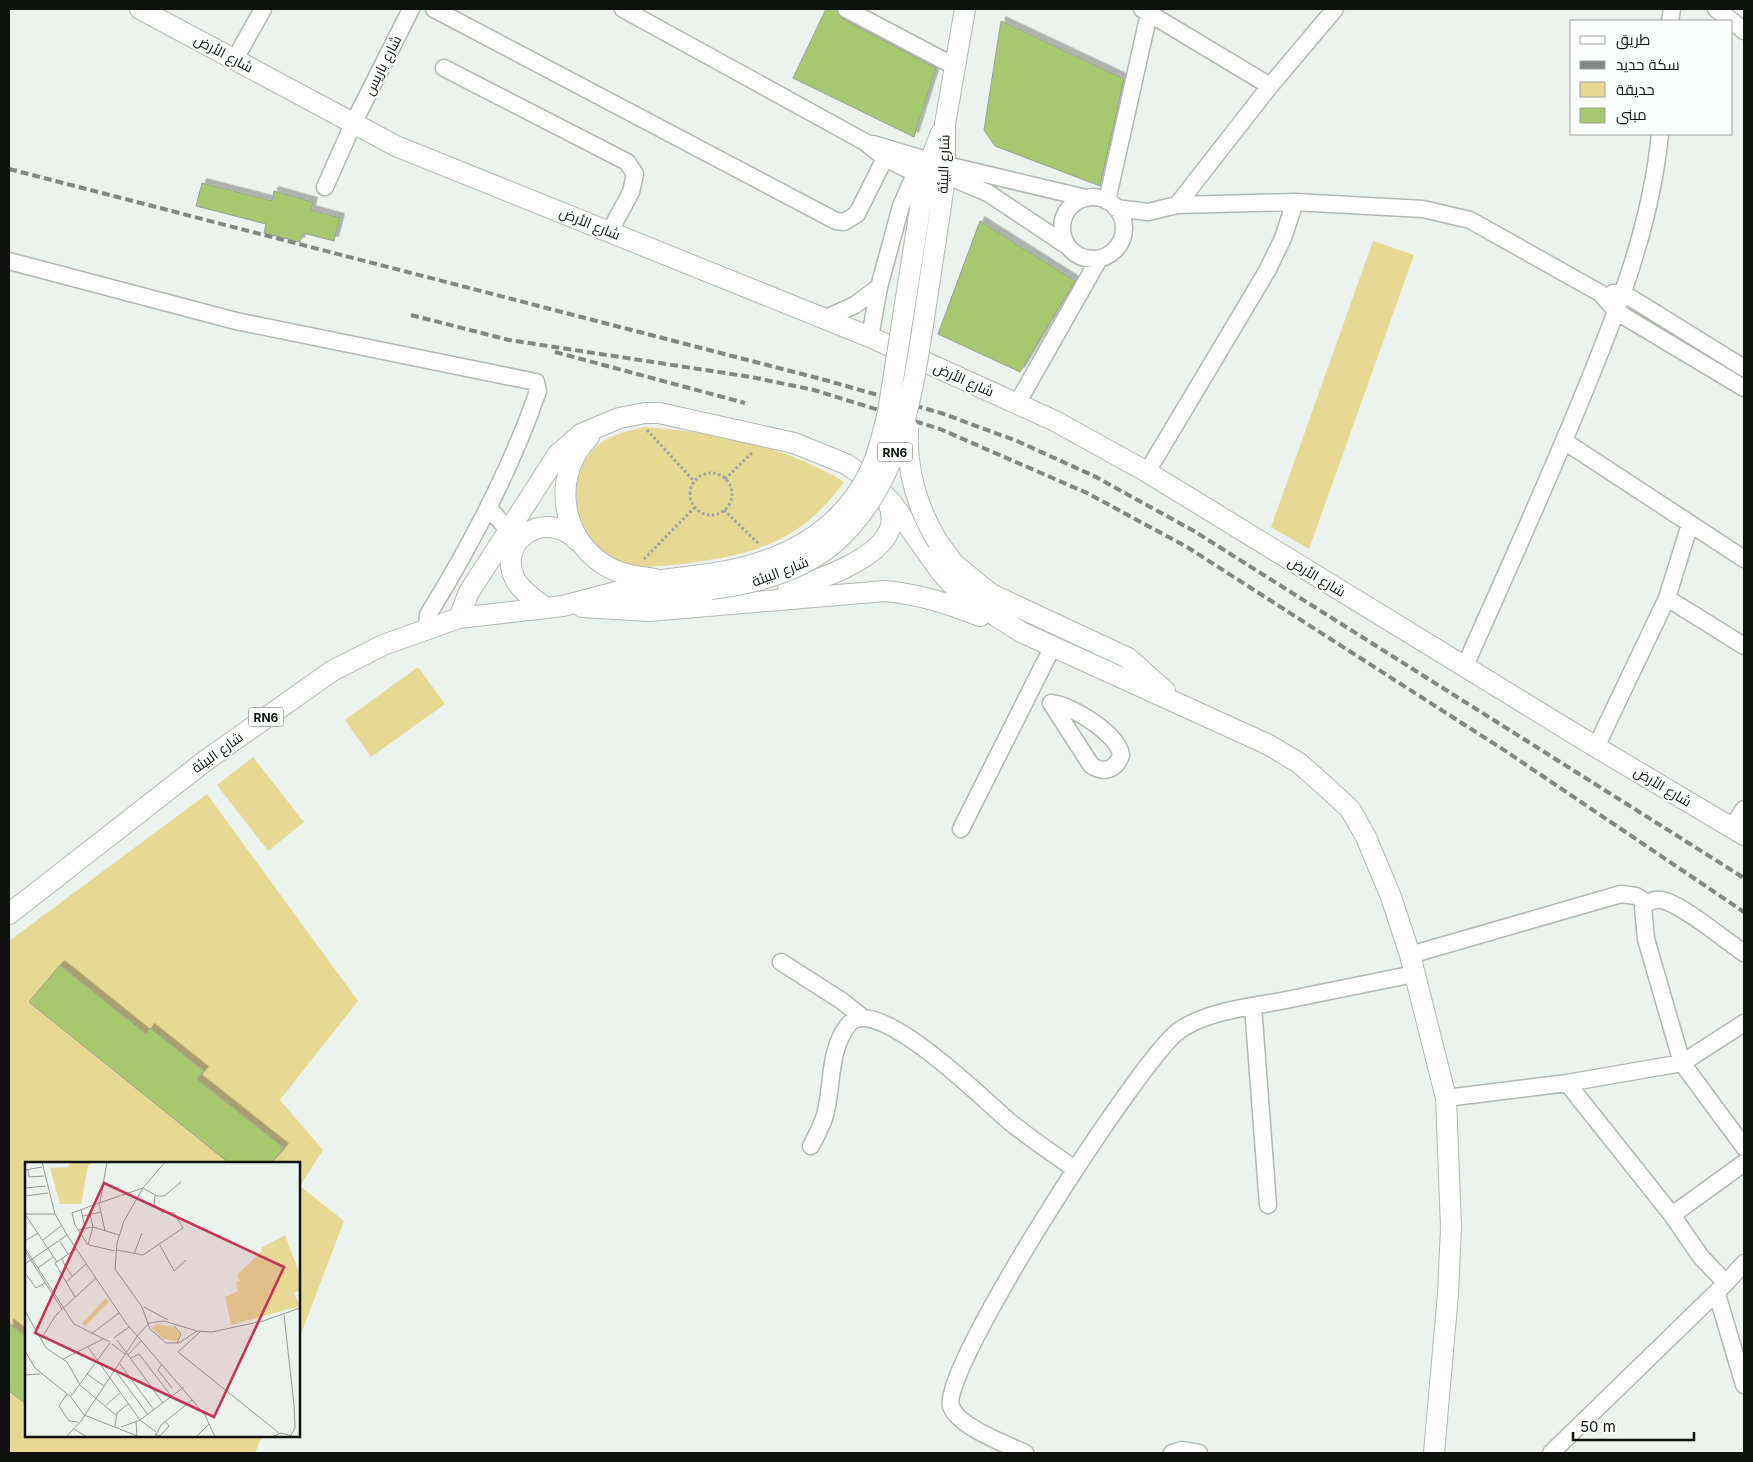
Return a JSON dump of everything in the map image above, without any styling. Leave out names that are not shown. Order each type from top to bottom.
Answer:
[{"type":"main road","name":"شارع الأرض","points":[[140,9],[396,146],[610,230],[870,337],[1018,402],[1147,472],[1596,747],[1738,831]]},
{"type":"main road","name":"RN6","points":[[954,66],[965,9]]},
{"type":"main road","name":"شارع البيئة","points":[[9,914],[205,761],[292,698],[332,671],[383,645],[458,618],[563,607],[710,582],[741,569],[781,556],[820,532],[842,513],[858,493],[870,470],[880,444],[888,412],[920,209],[944,124],[954,66]]},
{"type":"main road","name":"شارع البيئة","points":[[563,607],[662,580],[742,585],[772,576],[813,558],[832,545],[853,525],[871,502],[898,445],[909,407],[940,212],[931,167]]},
{"type":"main road","points":[[909,407],[909,456],[917,500],[938,542],[954,564],[991,594],[1128,658],[1179,704]]},
{"type":"main road","points":[[458,618],[469,592],[514,536],[558,454],[581,434],[608,422],[632,414],[659,413],[794,443],[846,464],[872,482],[887,499],[940,572],[959,592],[1022,632]]},
{"type":"main road","points":[[584,548],[571,526],[567,513],[565,487],[567,474],[582,445],[608,422]]},
{"type":"main road","points":[[727,604],[781,592],[816,581],[840,570],[870,552],[883,540],[891,526],[892,513],[887,499]]},
{"type":"main road","points":[[514,536],[543,526],[555,526],[566,530],[604,565],[616,571],[662,580]]},
{"type":"main road","points":[[514,536],[512,568],[515,579],[522,588],[563,607],[649,610],[858,592],[902,592],[937,600],[1022,632],[1269,745],[1299,763],[1350,809],[1366,837],[1391,897],[1410,955],[1446,1098],[1451,1228],[1448,1294],[1434,1453]]},
{"type":"street","points":[[235,59],[263,9]]},
{"type":"street","name":"شارع باريس","points":[[324,187],[354,122],[411,9]]},
{"type":"street","points":[[434,9],[836,221],[844,222],[857,214],[885,158]]},
{"type":"street","points":[[623,9],[865,142],[931,167],[988,193],[1066,245],[1080,257],[1099,259],[1113,252],[1122,239],[1148,212]]},
{"type":"street","points":[[846,9],[954,66]]},
{"type":"street","points":[[1177,205],[1270,86],[1335,9]]},
{"type":"street","points":[[1716,9],[1731,20]]},
{"type":"street","points":[[1122,239],[1124,223],[1112,204],[1147,10],[1270,86]]},
{"type":"street","points":[[1733,22],[1744,31]]},
{"type":"street","points":[[444,68],[627,162],[635,174],[634,183],[610,230]]},
{"type":"street","points":[[1465,666],[1564,441],[1617,312],[1646,222],[1657,163],[1660,135]]},
{"type":"street","points":[[865,142],[885,158],[906,169],[931,167],[1148,212],[1177,205],[1295,202],[1423,209],[1470,220],[1600,293],[1617,312],[1744,388]]},
{"type":"street","points":[[870,337],[879,287],[901,206],[931,167]]},
{"type":"street","points":[[1066,245],[1062,234],[1062,222],[1066,211],[1075,202],[1086,198]]},
{"type":"street","points":[[1147,472],[1267,272],[1283,238],[1295,202]]},
{"type":"street","points":[[1018,402],[1099,259]]},
{"type":"street","points":[[9,261],[236,321],[534,380],[538,385],[538,391],[526,424],[489,508],[428,615],[426,628]]},
{"type":"street","points":[[824,319],[854,305],[879,287]]},
{"type":"street","points":[[1600,293],[1623,293],[1744,368]]},
{"type":"street","points":[[1564,441],[1744,560]]},
{"type":"street","points":[[489,508],[514,536]]},
{"type":"street","points":[[1596,747],[1667,598],[1690,524]]},
{"type":"street","points":[[1667,598],[1744,646]]},
{"type":"street","points":[[961,829],[1054,646]]},
{"type":"street","points":[[1031,691],[1051,703],[1071,708],[1115,741],[1120,747],[1121,755],[1113,768],[1106,771],[1098,770],[1091,766],[1051,703]]},
{"type":"street","points":[[1738,831],[1744,809]]},
{"type":"street","points":[[1410,955],[1621,894],[1636,896],[1647,903]]},
{"type":"street","points":[[1744,953],[1679,908],[1662,900],[1647,903],[1642,910],[1646,939],[1682,1063],[1744,1147]]},
{"type":"street","points":[[781,962],[842,1001],[862,1017],[890,1028],[929,1051],[948,1065],[1010,1123],[1075,1170]]},
{"type":"street","points":[[1025,1453],[962,1420],[950,1405],[951,1394],[965,1356],[984,1321],[1075,1170],[1152,1060],[1174,1034],[1192,1024],[1253,1006],[1414,974]]},
{"type":"street","points":[[1253,1006],[1268,1205]]},
{"type":"street","points":[[811,1146],[825,1113],[830,1074],[839,1044],[849,1024],[862,1017]]},
{"type":"street","points":[[1446,1098],[1567,1083],[1682,1063],[1743,1026]]},
{"type":"street","points":[[1567,1083],[1672,1215],[1721,1289],[1744,1385]]},
{"type":"street","points":[[1672,1215],[1744,1163]]},
{"type":"street","points":[[1551,1453],[1721,1289],[1744,1263]]},
{"type":"street","points":[[1172,1453],[1182,1450],[1199,1453]]},
{"type":"path","points":[[644,427],[694,481]]},
{"type":"path","points":[[725,479],[759,446]]},
{"type":"path","points":[[706,474],[719,475],[725,479],[729,484],[731,498],[724,510],[712,515],[705,515],[694,508],[690,494],[694,481],[706,474]]},
{"type":"path","points":[[643,560],[694,508]]},
{"type":"path","points":[[724,510],[763,548]]},
{"type":"green space","points":[[1373,241],[1414,255],[1309,549],[1271,527]]},
{"type":"green space","points":[[644,427],[696,432],[747,442],[797,458],[844,482],[827,503],[810,519],[792,532],[753,550],[731,556],[682,564],[650,567],[633,566],[618,561],[604,552],[592,540],[578,512],[576,496],[583,464],[593,450],[604,441],[617,435]]},
{"type":"green space","points":[[418,667],[445,704],[371,757],[345,720]]},
{"type":"green space","points":[[253,757],[304,822],[268,851],[217,785]]},
{"type":"green space","points":[[207,794],[358,1001],[280,1100],[323,1150],[300,1186],[300,1162],[25,1162],[25,1437],[262,1437],[255,1453],[9,1453],[9,941]]},
{"type":"green space","points":[[300,1186],[344,1221],[300,1336]]},
{"type":"building","points":[[826,9],[836,9],[841,18],[936,68],[914,137],[793,78]]},
{"type":"building","points":[[1001,21],[1124,79],[1100,186],[995,146],[984,130]]},
{"type":"building","points":[[202,183],[272,201],[274,191],[313,202],[311,210],[340,218],[334,241],[303,233],[300,242],[264,233],[266,224],[196,206]]},
{"type":"building","points":[[980,221],[1075,281],[1020,372],[938,334]]},
{"type":"building","points":[[60,965],[146,1034],[150,1028],[204,1071],[197,1079],[284,1148],[272,1162],[228,1162],[29,1002]]},
{"type":"building","points":[[9,1323],[25,1336],[25,1403],[9,1391]]},
{"type":"railway","points":[[9,169],[825,380],[941,413],[1017,441],[1094,476],[1194,531],[1744,878]]},
{"type":"railway","points":[[411,315],[509,340],[751,377],[814,390],[940,429],[1087,493],[1187,547],[1507,752],[1744,912]]},
{"type":"railway","points":[[555,352],[745,403]]}]
